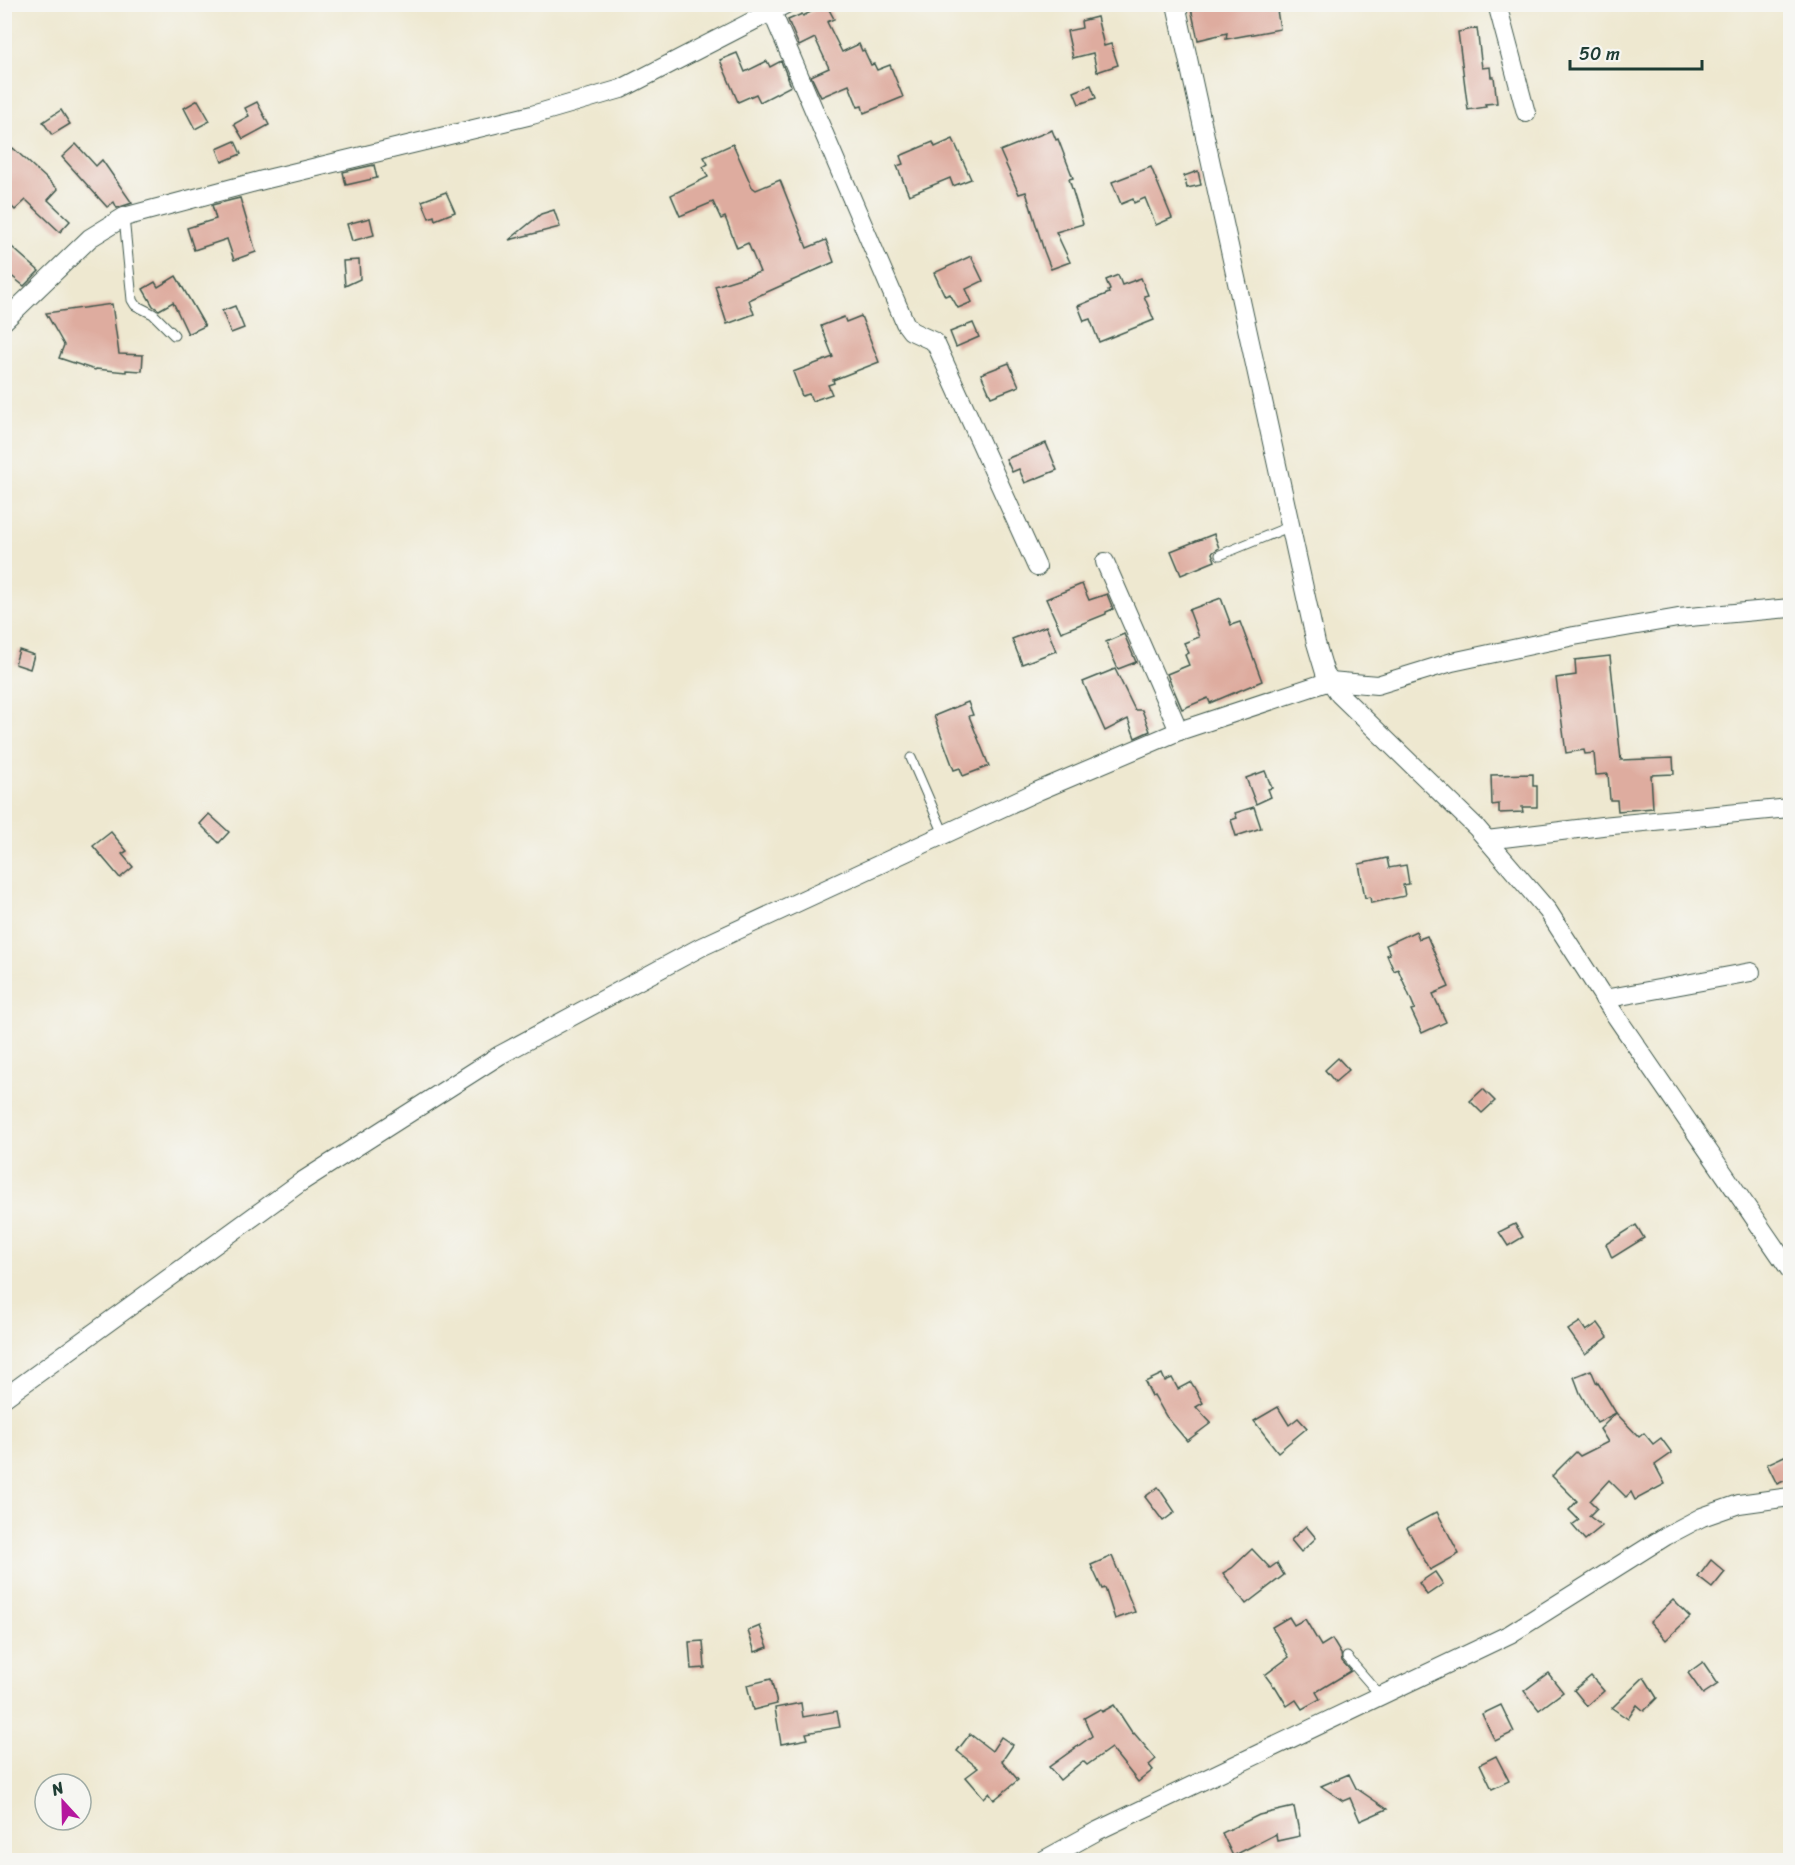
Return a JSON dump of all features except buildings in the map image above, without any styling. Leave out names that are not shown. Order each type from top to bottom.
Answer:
[{"type":"street","points":[[1176,4],[1316,643],[1325,673],[1339,694],[1476,827],[1548,911],[1604,999],[1791,1270]]},
{"type":"street","points":[[1497,4],[1526,113]]},
{"type":"street","points":[[4,321],[90,238],[124,217],[532,115],[621,89],[779,8],[905,323],[911,331],[935,342],[1037,567]]},
{"type":"street","points":[[1105,562],[1179,731]]},
{"type":"street","points":[[4,1398],[301,1182],[500,1055],[701,947],[1038,791],[1179,731],[1330,681],[1377,685],[1452,662],[1574,636],[1678,618],[1791,608]]},
{"type":"street","points":[[1487,840],[1602,826],[1791,808]]},
{"type":"street","points":[[1604,999],[1750,972]]},
{"type":"street","points":[[1044,1860],[1097,1831],[1510,1634],[1666,1536],[1702,1517],[1739,1504],[1791,1497]]},
{"type":"lane","points":[[124,217],[132,300],[135,305],[153,314],[174,336]]},
{"type":"lane","points":[[1220,555],[1291,526]]},
{"type":"lane","points":[[911,758],[944,834]]},
{"type":"lane","points":[[1347,1658],[1381,1696]]}]
